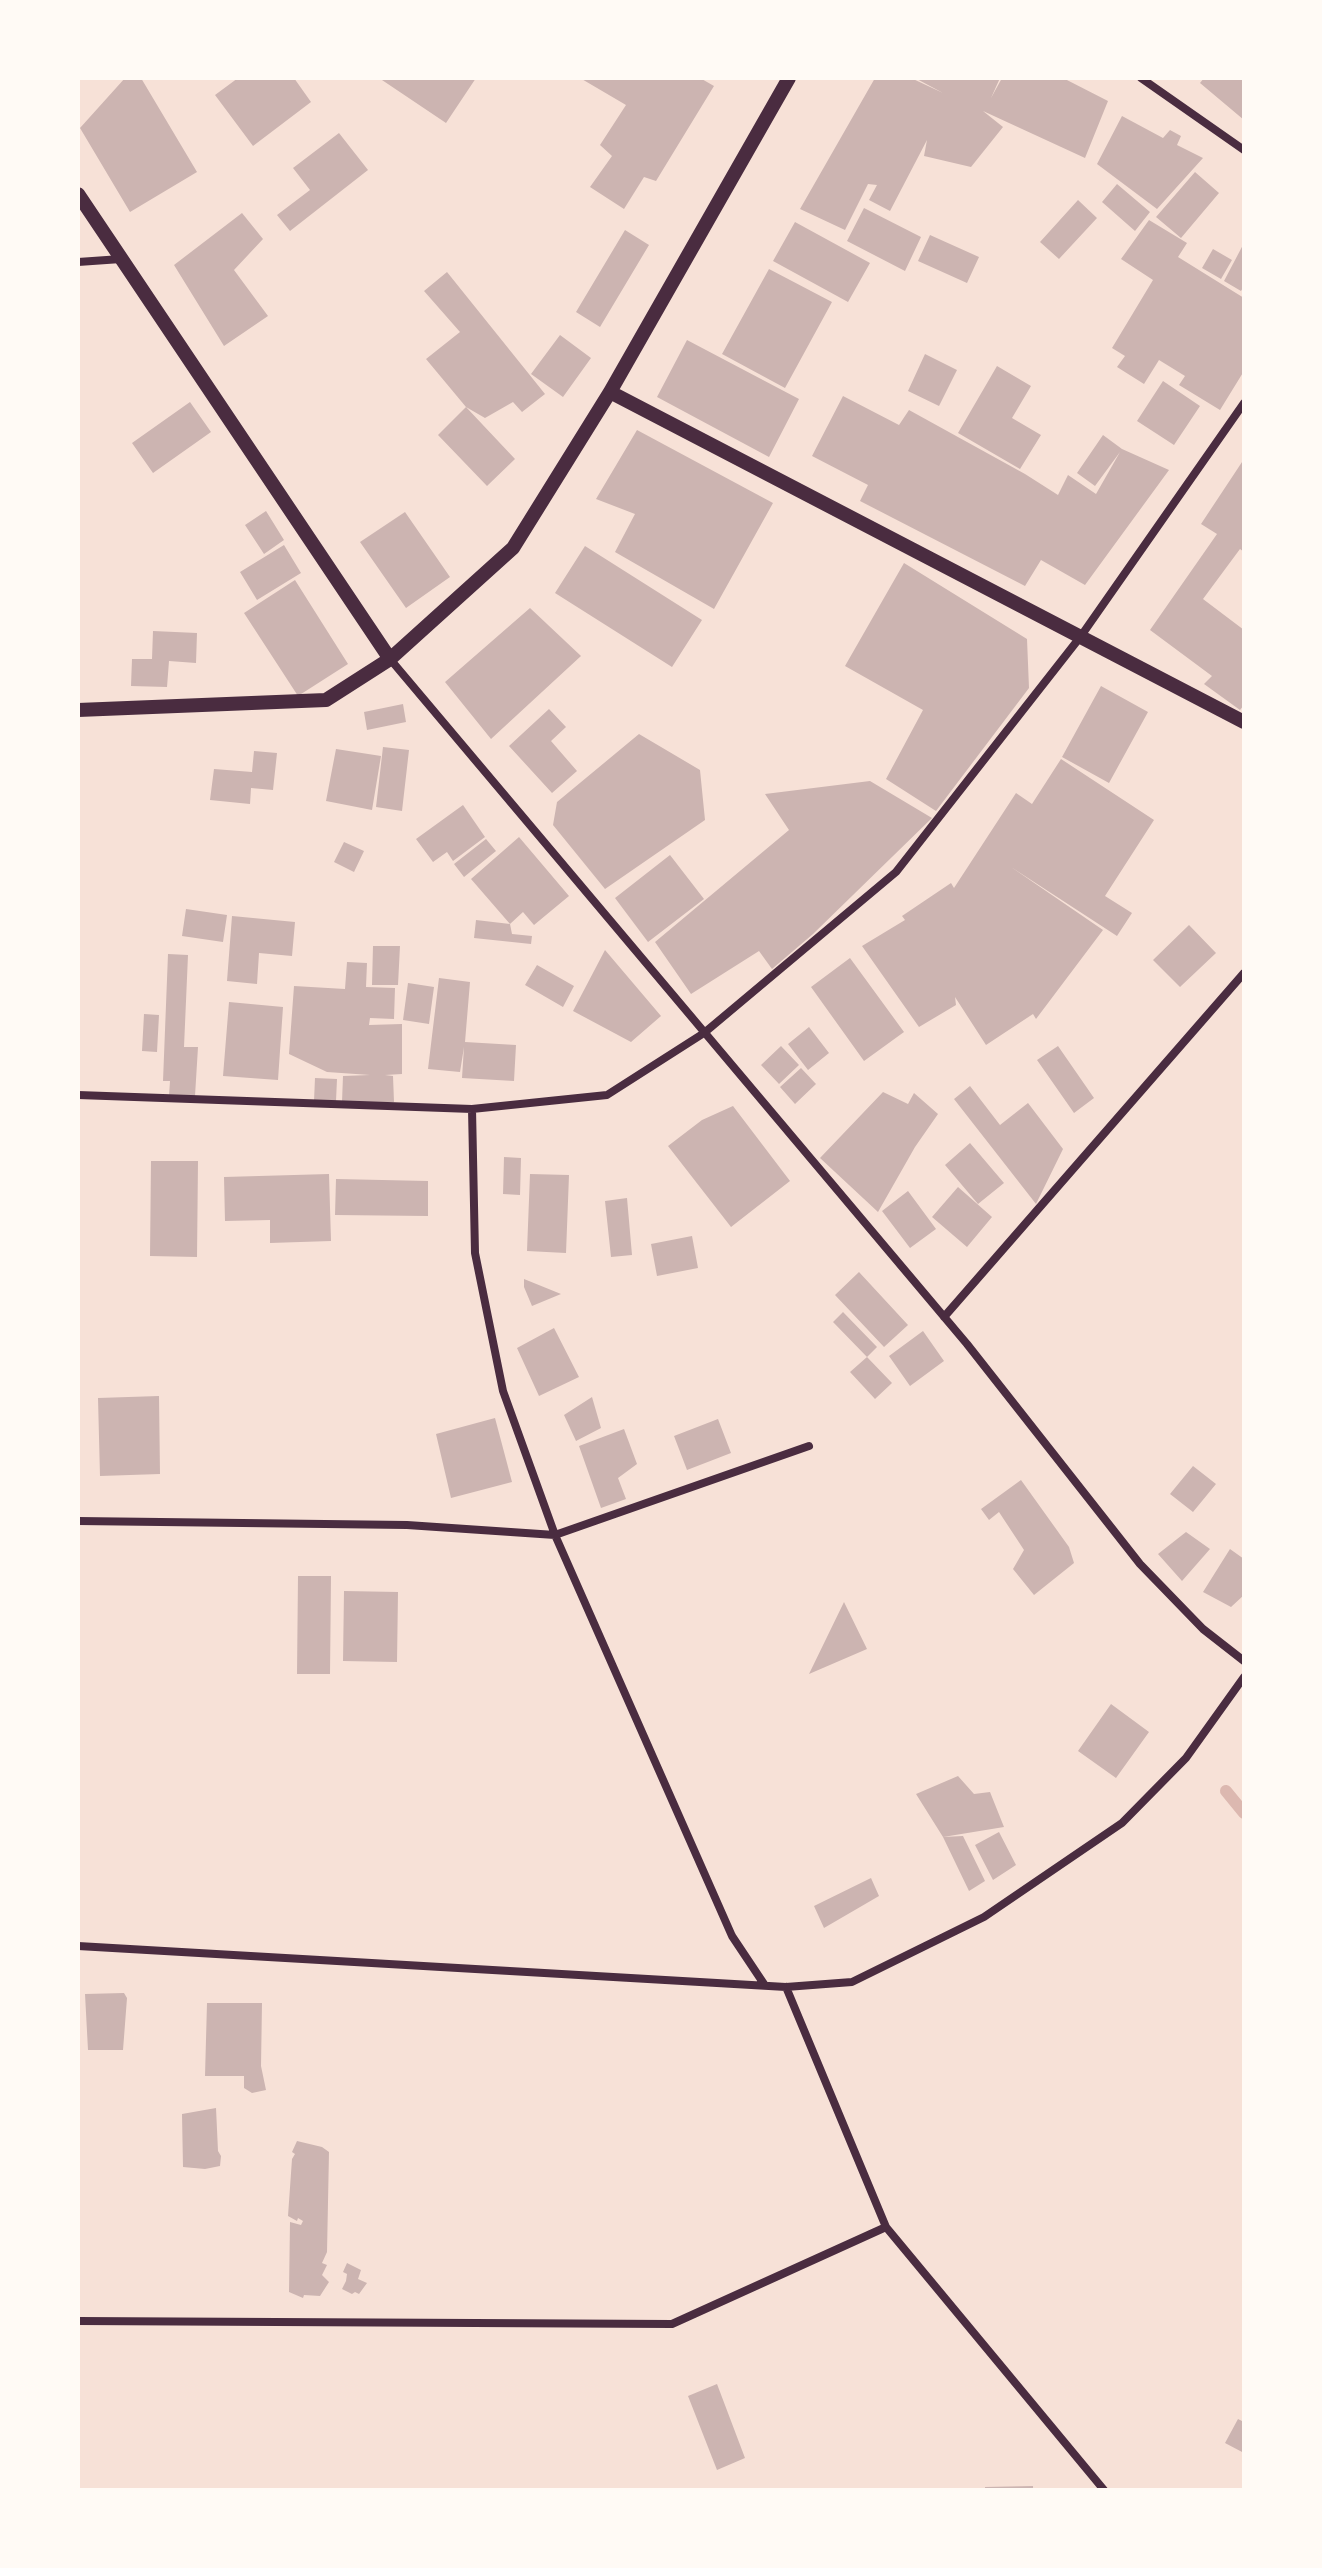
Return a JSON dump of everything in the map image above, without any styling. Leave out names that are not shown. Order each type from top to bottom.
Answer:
[{"type":"street","points":[[78,710],[326,700],[390,659],[513,548],[610,392],[789,78]]},
{"type":"street","points":[[1141,78],[1244,150]]},
{"type":"street","points":[[78,194],[390,659],[944,1317],[1140,1564],[1203,1629],[1244,1661]]},
{"type":"street","points":[[78,262],[123,259]]},
{"type":"street","points":[[610,392],[1244,722]]},
{"type":"street","points":[[78,1095],[472,1109],[607,1095],[704,1033],[896,872],[1081,636],[1244,403]]},
{"type":"street","points":[[944,1317],[1244,973]]},
{"type":"street","points":[[472,1109],[475,1253],[503,1391],[555,1535],[732,1936],[764,1984]]},
{"type":"street","points":[[78,1521],[407,1525],[555,1535],[809,1446]]},
{"type":"street","points":[[78,1946],[786,1987],[852,1982],[997,1908],[1122,1823],[1186,1758],[1244,1677]]},
{"type":"street","points":[[786,1987],[886,2227],[1104,2490]]},
{"type":"street","points":[[78,2321],[672,2324],[886,2227]]},
{"type":"building","points":[[125,78],[141,78],[197,172],[130,212],[80,128]]},
{"type":"building","points":[[238,78],[294,78],[311,102],[253,146],[215,95]]},
{"type":"building","points":[[379,78],[476,78],[446,123]]},
{"type":"building","points":[[580,78],[700,78],[714,86],[656,181],[644,177],[624,209],[590,187],[612,156],[600,145],[626,105]]},
{"type":"building","points":[[875,78],[911,78],[943,93],[915,78],[1000,78],[991,98],[1002,78],[1063,78],[1108,101],[1085,158],[983,111],[1003,127],[971,167],[924,156],[927,140],[890,211],[869,200],[877,185],[868,184],[845,230],[800,209]]},
{"type":"building","points":[[1204,78],[1244,78],[1244,120],[1200,83]]},
{"type":"building","points":[[1122,116],[1163,138],[1170,130],[1181,136],[1177,145],[1203,158],[1157,209],[1097,164]]},
{"type":"building","points":[[339,133],[368,170],[290,231],[277,215],[310,190],[293,168]]},
{"type":"building","points":[[1195,172],[1219,193],[1181,238],[1156,217]]},
{"type":"building","points":[[1117,184],[1150,212],[1135,231],[1102,202]]},
{"type":"building","points":[[1078,200],[1097,218],[1059,259],[1040,242]]},
{"type":"building","points":[[864,208],[921,237],[905,271],[847,241]]},
{"type":"building","points":[[242,213],[263,239],[234,270],[268,316],[224,346],[174,265]]},
{"type":"building","points":[[1149,220],[1187,243],[1178,257],[1244,298],[1244,371],[1220,410],[1179,385],[1185,376],[1159,360],[1144,384],[1117,367],[1125,356],[1112,348],[1153,280],[1121,259]]},
{"type":"building","points":[[795,222],[870,263],[848,302],[773,261]]},
{"type":"building","points":[[625,230],[649,245],[600,327],[576,312]]},
{"type":"building","points":[[930,235],[979,257],[967,283],[918,261]]},
{"type":"building","points":[[1244,243],[1244,286],[1241,291],[1224,281]]},
{"type":"building","points":[[1213,249],[1232,260],[1221,279],[1202,268]]},
{"type":"building","points":[[769,269],[832,302],[785,388],[722,354]]},
{"type":"building","points":[[447,272],[545,394],[522,412],[513,402],[485,418],[466,407],[426,359],[460,332],[424,291]]},
{"type":"building","points":[[560,335],[591,358],[563,397],[531,374]]},
{"type":"building","points":[[687,340],[799,399],[769,457],[657,397]]},
{"type":"building","points":[[925,354],[957,370],[939,406],[908,391]]},
{"type":"building","points":[[997,366],[1031,386],[1012,418],[1041,435],[1020,469],[958,433]]},
{"type":"building","points":[[1163,381],[1200,406],[1174,445],[1137,421]]},
{"type":"building","points":[[843,396],[899,425],[909,410],[1058,495],[1068,475],[1096,494],[1120,452],[1095,486],[1077,473],[1103,435],[1122,449],[1169,470],[1085,585],[1041,560],[1025,586],[860,501],[868,485],[812,456]]},
{"type":"building","points":[[190,402],[211,432],[153,473],[132,443]]},
{"type":"building","points":[[466,407],[515,459],[487,486],[438,435]]},
{"type":"building","points":[[637,430],[773,503],[714,609],[615,552],[635,514],[596,499]]},
{"type":"building","points":[[1244,459],[1244,552],[1240,549],[1203,599],[1244,630],[1244,705],[1240,710],[1204,684],[1212,676],[1150,630],[1217,534],[1201,524]]},
{"type":"building","points":[[266,511],[284,540],[264,554],[245,525]]},
{"type":"building","points":[[405,512],[450,577],[406,608],[360,542]]},
{"type":"building","points":[[284,545],[301,573],[257,600],[240,572]]},
{"type":"building","points":[[585,546],[702,620],[672,667],[555,593]]},
{"type":"building","points":[[904,563],[1027,639],[1029,688],[936,811],[886,779],[923,710],[845,666]]},
{"type":"building","points":[[295,580],[348,664],[298,696],[244,613]]},
{"type":"building","points":[[530,608],[581,656],[491,739],[445,682]]},
{"type":"building","points":[[153,631],[197,633],[196,663],[169,661],[167,687],[131,686],[132,659],[152,659]]},
{"type":"building","points":[[1101,686],[1148,712],[1109,783],[1062,757]]},
{"type":"building","points":[[403,704],[406,722],[367,730],[364,712]]},
{"type":"building","points":[[549,709],[566,727],[551,741],[577,771],[552,793],[509,746]]},
{"type":"building","points":[[639,734],[700,770],[705,820],[605,889],[553,825],[557,802]]},
{"type":"building","points":[[383,747],[409,750],[402,811],[376,807]]},
{"type":"building","points":[[336,749],[381,756],[372,810],[326,801]]},
{"type":"building","points":[[254,751],[277,753],[273,790],[251,788],[250,804],[210,800],[214,769],[252,772]]},
{"type":"building","points":[[1061,759],[1154,820],[1105,896],[1132,913],[1117,936],[1011,867],[1103,930],[1036,1019],[1033,1014],[986,1045],[955,997],[956,1005],[919,1027],[862,946],[905,920],[902,916],[951,883],[954,888],[1016,793],[1032,804]]},
{"type":"building","points":[[870,781],[932,818],[813,934],[772,969],[759,951],[691,994],[655,942],[789,830],[765,794]]},
{"type":"building","points":[[463,805],[485,837],[453,861],[447,852],[433,862],[416,839]]},
{"type":"building","points":[[519,837],[569,896],[534,925],[523,912],[510,924],[471,879]]},
{"type":"building","points":[[486,839],[496,851],[464,877],[454,864]]},
{"type":"building","points":[[344,842],[364,851],[354,872],[334,862]]},
{"type":"building","points":[[670,855],[704,899],[648,942],[615,898]]},
{"type":"building","points":[[186,909],[227,915],[223,942],[182,936]]},
{"type":"building","points":[[232,916],[295,922],[292,956],[259,953],[257,984],[227,981]]},
{"type":"building","points":[[476,920],[510,924],[512,934],[532,936],[531,944],[474,938]]},
{"type":"building","points":[[1189,925],[1216,953],[1180,987],[1153,960]]},
{"type":"building","points":[[373,946],[400,946],[398,985],[372,985]]},
{"type":"building","points":[[605,950],[661,1016],[631,1042],[573,1011]]},
{"type":"building","points":[[168,954],[188,955],[184,1047],[198,1047],[195,1096],[169,1096],[170,1081],[163,1081]]},
{"type":"building","points":[[850,958],[904,1032],[864,1061],[811,987]]},
{"type":"building","points":[[347,962],[367,963],[366,987],[395,988],[394,1019],[370,1018],[369,1025],[402,1024],[402,1074],[385,1075],[393,1076],[394,1102],[342,1102],[343,1076],[370,1075],[327,1072],[289,1054],[294,986],[345,989]]},
{"type":"building","points":[[537,965],[574,986],[563,1007],[525,985]]},
{"type":"building","points":[[439,978],[470,982],[465,1042],[516,1045],[514,1081],[462,1078],[464,1047],[460,1072],[428,1069]]},
{"type":"building","points":[[408,983],[434,987],[429,1024],[403,1020]]},
{"type":"building","points":[[229,1002],[283,1007],[278,1080],[223,1076]]},
{"type":"building","points":[[144,1014],[159,1015],[157,1052],[142,1051]]},
{"type":"building","points":[[809,1027],[829,1053],[808,1070],[788,1044]]},
{"type":"building","points":[[781,1046],[799,1065],[779,1084],[761,1065]]},
{"type":"building","points":[[1058,1046],[1094,1098],[1074,1113],[1037,1060]]},
{"type":"building","points":[[801,1068],[816,1084],[795,1104],[780,1087]]},
{"type":"building","points":[[315,1078],[337,1079],[336,1101],[314,1101]]},
{"type":"building","points":[[970,1086],[1000,1125],[1028,1103],[1063,1149],[1036,1204],[954,1099]]},
{"type":"building","points":[[883,1092],[908,1104],[914,1093],[938,1114],[878,1212],[820,1158]]},
{"type":"building","points":[[733,1106],[790,1181],[731,1227],[668,1146],[702,1120]]},
{"type":"building","points":[[970,1143],[1004,1183],[978,1204],[945,1165]]},
{"type":"building","points":[[504,1157],[521,1158],[520,1195],[503,1194]]},
{"type":"building","points":[[151,1161],[198,1161],[197,1257],[150,1256]]},
{"type":"building","points":[[329,1174],[331,1241],[270,1243],[270,1220],[225,1221],[224,1177]]},
{"type":"building","points":[[530,1174],[569,1175],[566,1253],[527,1251]]},
{"type":"building","points":[[336,1179],[428,1181],[428,1216],[335,1215]]},
{"type":"building","points":[[958,1187],[992,1217],[967,1247],[932,1217]]},
{"type":"building","points":[[908,1191],[936,1229],[910,1248],[882,1211]]},
{"type":"building","points":[[627,1198],[632,1255],[611,1257],[605,1201]]},
{"type":"building","points":[[692,1236],[698,1268],[657,1276],[651,1244]]},
{"type":"building","points":[[859,1272],[908,1325],[884,1347],[835,1295]]},
{"type":"building","points":[[524,1279],[561,1294],[532,1306]]},
{"type":"building","points":[[843,1312],[877,1347],[867,1357],[833,1322]]},
{"type":"building","points":[[554,1328],[579,1377],[539,1396],[517,1348]]},
{"type":"building","points":[[923,1331],[944,1361],[910,1386],[889,1356]]},
{"type":"building","points":[[867,1357],[892,1383],[875,1399],[850,1372]]},
{"type":"building","points":[[159,1396],[160,1474],[100,1476],[98,1398]]},
{"type":"building","points":[[592,1397],[601,1428],[576,1441],[564,1415]]},
{"type":"building","points":[[495,1418],[512,1482],[451,1498],[436,1434]]},
{"type":"building","points":[[718,1419],[731,1453],[687,1470],[674,1436]]},
{"type":"building","points":[[624,1429],[637,1464],[618,1478],[626,1499],[601,1508],[579,1446]]},
{"type":"building","points":[[1193,1466],[1216,1484],[1193,1512],[1170,1494]]},
{"type":"building","points":[[1021,1480],[1069,1547],[1074,1563],[1034,1595],[1013,1569],[1024,1550],[999,1512],[989,1520],[981,1509]]},
{"type":"building","points":[[1186,1532],[1210,1549],[1182,1581],[1158,1554]]},
{"type":"building","points":[[1230,1549],[1244,1559],[1244,1595],[1231,1607],[1203,1592]]},
{"type":"building","points":[[298,1576],[331,1576],[330,1674],[297,1674]]},
{"type":"building","points":[[344,1591],[398,1592],[397,1662],[343,1661]]},
{"type":"building","points":[[844,1602],[867,1649],[809,1674]]},
{"type":"building","points":[[1111,1704],[1149,1732],[1116,1778],[1078,1751]]},
{"type":"building","points":[[958,1776],[974,1794],[990,1792],[1004,1827],[943,1837],[916,1794]]},
{"type":"building","points":[[999,1832],[1016,1865],[993,1880],[975,1845]]},
{"type":"building","points":[[963,1836],[985,1881],[969,1891],[943,1837]]},
{"type":"building","points":[[871,1878],[879,1896],[824,1928],[814,1906]]},
{"type":"building","points":[[124,1993],[127,1998],[123,2050],[88,2050],[85,1994]]},
{"type":"building","points":[[207,2003],[262,2003],[261,2066],[266,2090],[252,2093],[244,2088],[244,2076],[205,2076]]},
{"type":"building","points":[[216,2108],[220,2166],[205,2169],[183,2167],[182,2114]]},
{"type":"building","points":[[297,2141],[322,2147],[329,2152],[327,2252],[322,2263],[327,2265],[322,2275],[329,2282],[320,2296],[304,2295],[303,2298],[289,2292],[290,2222],[301,2225],[303,2221],[288,2216],[292,2159],[295,2154],[292,2152]]},
{"type":"building","points":[[347,2263],[361,2270],[358,2279],[367,2283],[359,2294],[342,2289],[346,2281],[347,2274],[343,2272]]},
{"type":"building","points":[[717,2384],[745,2458],[717,2470],[688,2396]]},
{"type":"building","points":[[1238,2419],[1244,2422],[1244,2453],[1225,2443]]},
{"type":"building","points":[[1033,2486],[1033,2490],[985,2490],[985,2487]]},
{"type":"waterway","points":[[1226,1791],[1244,1813]]}]
